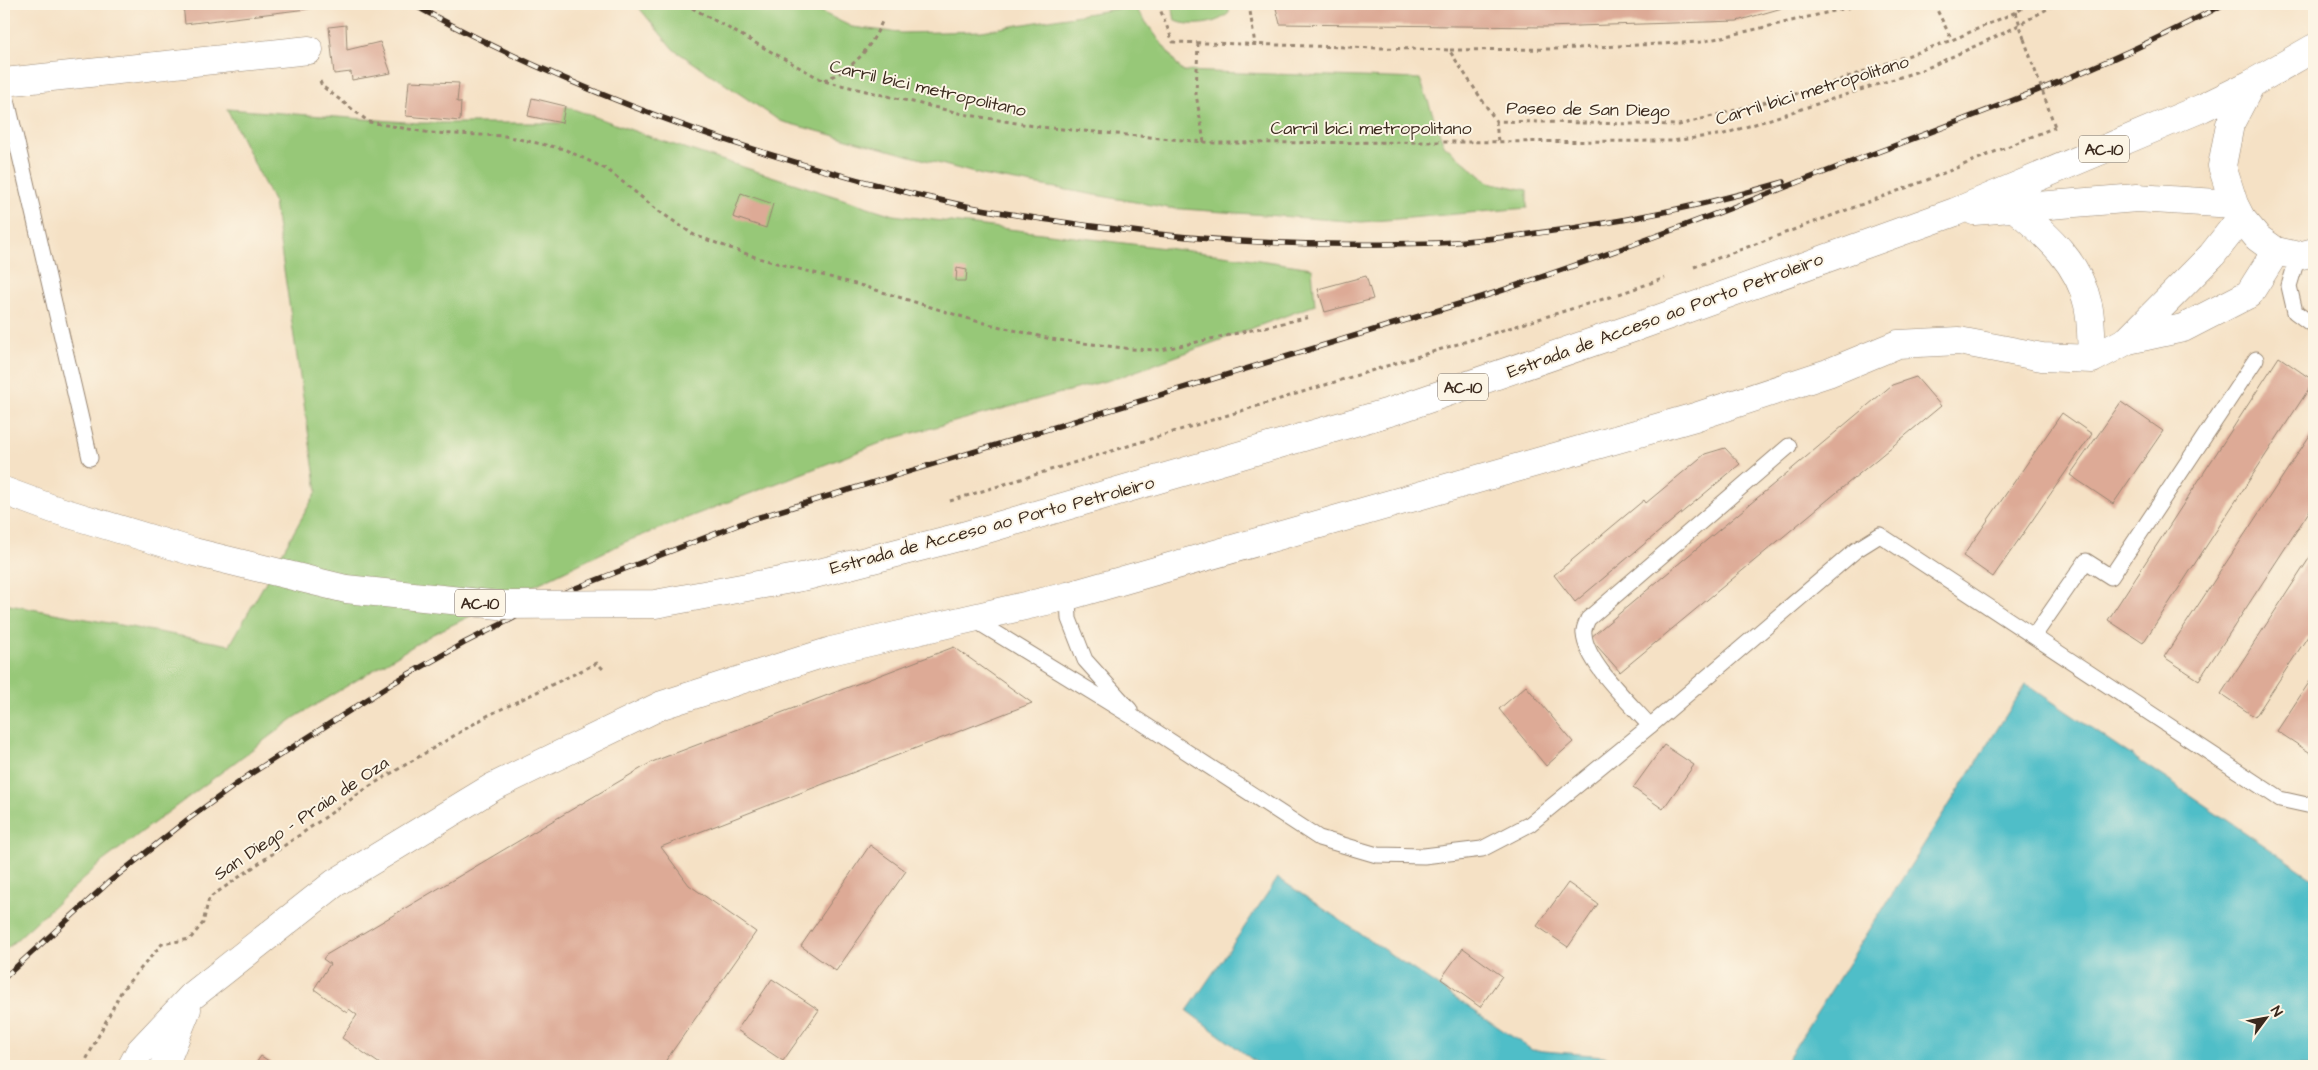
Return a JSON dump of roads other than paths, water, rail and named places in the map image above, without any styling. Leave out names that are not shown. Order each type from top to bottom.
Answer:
[{"type":"street","name":"Estrada de Acceso ao Porto Petroleiro","points":[[4,491],[53,509],[194,552],[346,589],[499,605],[655,604],[808,576],[963,536],[1394,411],[1955,212],[2202,108],[2251,84],[2314,48]]},
{"type":"street","points":[[4,82],[309,50]]},
{"type":"street","points":[[132,1066],[140,1052],[192,996],[334,883],[511,778],[662,705],[831,651],[1068,596],[1695,417],[1828,373],[1898,344],[1959,341],[2042,356],[2092,359],[2128,340],[2183,328],[2249,294],[2296,253],[2258,238],[2237,211],[2222,166],[2230,124],[2251,84]]},
{"type":"street","name":"Estrada de Acceso ao Porto Petroleiro","points":[[1955,212],[2016,209],[2137,198],[2237,211]]},
{"type":"street","points":[[2016,209],[2056,243],[2078,274],[2089,306],[2092,359]]},
{"type":"street","points":[[2128,340],[2212,255],[2237,211]]},
{"type":"street","points":[[164,1066],[192,996]]},
{"type":"lane","points":[[4,87],[90,458]]},
{"type":"lane","points":[[2296,253],[2289,286],[2296,312],[2314,326]]},
{"type":"lane","points":[[2034,636],[2086,561],[2111,577],[2256,360]]},
{"type":"lane","points":[[1650,726],[1592,659],[1583,631],[1588,619],[1789,446]]},
{"type":"lane","points":[[972,618],[1141,722],[1319,838],[1377,855],[1424,856],[1482,849],[1530,824],[1650,726],[1856,550],[1880,535],[2280,799],[2307,806],[2314,802]]},
{"type":"lane","points":[[1068,596],[1069,619],[1085,660],[1141,722]]},
{"type":"water","points":[[2026,684],[2314,879],[2314,1066],[1783,1066]]},
{"type":"water","points":[[1278,878],[1532,1050],[1604,1056],[1623,1066],[1261,1066],[1187,1011]]},
{"type":"railway","points":[[412,4],[545,70],[613,99],[752,149],[894,189],[966,206],[1100,227],[1206,239],[1277,243],[1446,243],[1537,233],[1621,220],[1704,203],[1784,182]]},
{"type":"railway","points":[[4,978],[109,882],[187,820],[252,773],[393,683],[464,643],[563,593],[753,519],[1482,297],[1575,265],[1714,215],[2040,89],[2133,49],[2224,4]]}]
